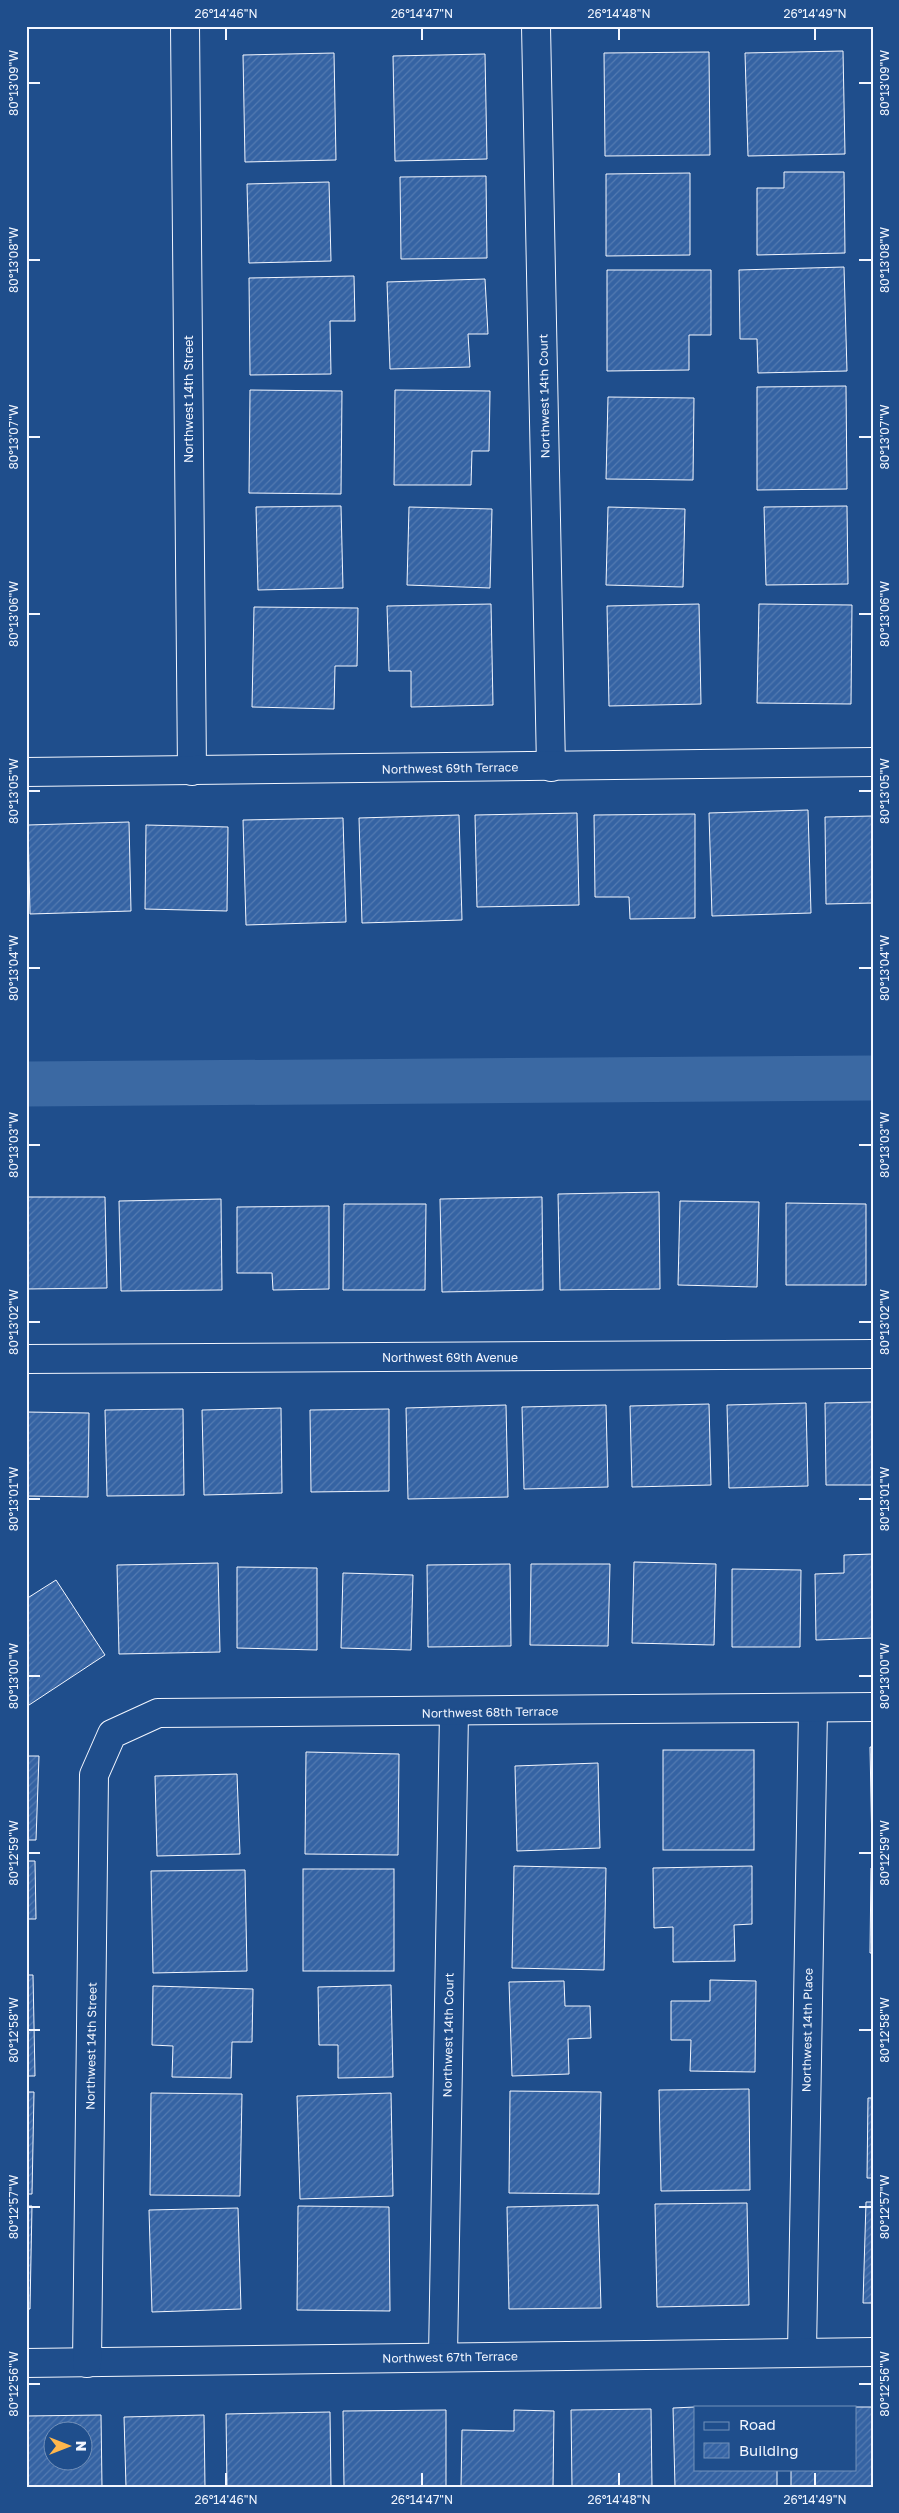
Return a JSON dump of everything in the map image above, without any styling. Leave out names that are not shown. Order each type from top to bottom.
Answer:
[{"type":"street","name":"Northwest 14th Street","points":[[185,26],[192,771]]},
{"type":"street","name":"Northwest 14th Court","points":[[536,26],[551,767]]},
{"type":"street","name":"Northwest 69th Terrace","points":[[26,772],[873,762]]},
{"type":"street","name":"Northwest 69th Avenue","points":[[26,1359],[873,1354]]},
{"type":"street","name":"Northwest 68th Terrace","points":[[112,1734],[158,1713],[873,1707]]},
{"type":"street","name":"Northwest 14th Place","points":[[802,2352],[812,1708]]},
{"type":"street","name":"Northwest 14th Court","points":[[443,2358],[454,1712]]},
{"type":"street","name":"Northwest 14th Street","points":[[87,2363],[94,1775],[112,1734]]},
{"type":"street","name":"Northwest 67th Terrace","points":[[26,2363],[873,2352]]},
{"type":"building","points":[[843,51],[845,154],[748,156],[745,53]]},
{"type":"building","points":[[709,52],[710,155],[605,156],[604,53]]},
{"type":"building","points":[[334,53],[336,160],[245,162],[243,55]]},
{"type":"building","points":[[485,54],[487,159],[395,161],[393,56]]},
{"type":"building","points":[[784,172],[844,172],[845,253],[757,255],[757,188],[784,188]]},
{"type":"building","points":[[690,173],[690,255],[606,256],[606,174]]},
{"type":"building","points":[[486,176],[487,258],[401,259],[400,177]]},
{"type":"building","points":[[329,182],[331,261],[249,263],[247,184]]},
{"type":"building","points":[[844,267],[847,371],[758,373],[757,339],[740,339],[739,270]]},
{"type":"building","points":[[607,270],[711,270],[711,335],[689,335],[689,370],[607,371]]},
{"type":"building","points":[[354,276],[355,321],[330,321],[331,374],[250,375],[249,278]]},
{"type":"building","points":[[485,279],[488,334],[468,334],[470,367],[390,369],[387,282]]},
{"type":"building","points":[[846,386],[847,489],[757,490],[757,387]]},
{"type":"building","points":[[250,390],[342,391],[341,494],[249,493]]},
{"type":"building","points":[[395,390],[490,391],[489,451],[472,451],[471,485],[394,485]]},
{"type":"building","points":[[608,397],[694,398],[693,480],[606,479]]},
{"type":"building","points":[[341,506],[343,588],[258,590],[256,507]]},
{"type":"building","points":[[847,506],[848,584],[766,585],[764,507]]},
{"type":"building","points":[[409,507],[492,509],[490,588],[407,585]]},
{"type":"building","points":[[608,507],[685,509],[683,587],[606,585]]},
{"type":"building","points":[[491,604],[493,705],[411,707],[411,671],[389,671],[387,606]]},
{"type":"building","points":[[699,604],[701,704],[609,706],[607,606]]},
{"type":"building","points":[[759,604],[852,605],[851,704],[757,703]]},
{"type":"building","points":[[254,607],[358,608],[357,666],[335,666],[334,709],[252,707]]},
{"type":"building","points":[[808,810],[811,913],[712,916],[709,813]]},
{"type":"building","points":[[577,813],[579,905],[477,907],[475,815]]},
{"type":"building","points":[[695,814],[695,918],[630,919],[629,897],[595,897],[594,815]]},
{"type":"building","points":[[459,815],[462,920],[362,923],[359,818]]},
{"type":"building","points":[[873,816],[873,903],[826,904],[825,817]]},
{"type":"building","points":[[343,818],[346,922],[246,925],[243,820]]},
{"type":"building","points":[[129,822],[131,911],[30,914],[28,825]]},
{"type":"building","points":[[146,825],[228,827],[227,911],[145,909]]},
{"type":"building","points":[[659,1192],[660,1289],[560,1290],[558,1194]]},
{"type":"building","points":[[26,1197],[105,1197],[107,1288],[26,1289]]},
{"type":"building","points":[[542,1197],[543,1290],[442,1292],[440,1199]]},
{"type":"building","points":[[221,1199],[222,1290],[121,1291],[119,1201]]},
{"type":"building","points":[[680,1201],[759,1202],[757,1287],[678,1285]]},
{"type":"building","points":[[786,1203],[866,1204],[866,1285],[786,1285]]},
{"type":"building","points":[[344,1204],[426,1204],[425,1290],[343,1290]]},
{"type":"building","points":[[329,1206],[329,1289],[273,1290],[272,1273],[237,1273],[237,1207]]},
{"type":"building","points":[[873,1402],[873,1485],[826,1485],[825,1403]]},
{"type":"building","points":[[806,1403],[808,1486],[729,1488],[727,1405]]},
{"type":"building","points":[[709,1404],[711,1485],[632,1487],[630,1406]]},
{"type":"building","points":[[506,1405],[508,1497],[408,1499],[406,1408]]},
{"type":"building","points":[[606,1405],[608,1487],[524,1489],[522,1407]]},
{"type":"building","points":[[281,1408],[282,1493],[204,1495],[202,1410]]},
{"type":"building","points":[[183,1409],[184,1495],[107,1496],[105,1410]]},
{"type":"building","points":[[389,1409],[389,1491],[311,1492],[310,1410]]},
{"type":"building","points":[[26,1412],[89,1413],[88,1497],[26,1496]]},
{"type":"building","points":[[873,1554],[873,1638],[816,1640],[815,1574],[844,1573],[844,1555]]},
{"type":"building","points":[[634,1562],[716,1564],[714,1645],[632,1643]]},
{"type":"building","points":[[218,1563],[220,1652],[119,1654],[117,1565]]},
{"type":"building","points":[[510,1564],[511,1646],[428,1647],[427,1565]]},
{"type":"building","points":[[531,1564],[610,1564],[608,1646],[530,1645]]},
{"type":"building","points":[[237,1567],[317,1568],[317,1650],[237,1648]]},
{"type":"building","points":[[732,1569],[801,1570],[800,1647],[732,1647]]},
{"type":"building","points":[[343,1573],[413,1575],[411,1650],[341,1648]]},
{"type":"building","points":[[56,1580],[105,1655],[26,1707],[26,1599]]},
{"type":"building","points":[[870,1747],[873,1747],[873,1850],[872,1850]]},
{"type":"building","points":[[663,1750],[754,1750],[754,1850],[663,1850]]},
{"type":"building","points":[[306,1752],[399,1754],[398,1855],[305,1854]]},
{"type":"building","points":[[26,1756],[39,1756],[36,1840],[26,1840]]},
{"type":"building","points":[[598,1763],[600,1848],[517,1851],[515,1766]]},
{"type":"building","points":[[237,1774],[240,1854],[157,1856],[155,1776]]},
{"type":"building","points":[[26,1861],[35,1861],[36,1919],[26,1919]]},
{"type":"building","points":[[514,1866],[606,1868],[604,1970],[512,1968]]},
{"type":"building","points":[[752,1866],[752,1924],[734,1925],[735,1961],[673,1962],[673,1927],[654,1928],[653,1868]]},
{"type":"building","points":[[871,1868],[873,1868],[873,1953],[870,1953]]},
{"type":"building","points":[[303,1869],[394,1869],[394,1971],[303,1971]]},
{"type":"building","points":[[245,1870],[247,1971],[153,1973],[151,1871]]},
{"type":"building","points":[[26,1975],[33,1975],[35,2076],[26,2076]]},
{"type":"building","points":[[710,1980],[756,1981],[755,2072],[690,2071],[691,2040],[671,2040],[671,2001],[710,2001]]},
{"type":"building","points":[[564,1981],[565,2006],[590,2006],[591,2038],[568,2039],[569,2074],[512,2076],[509,1982]]},
{"type":"building","points":[[391,1985],[393,2077],[338,2078],[338,2045],[319,2045],[318,1987]]},
{"type":"building","points":[[153,1986],[253,1989],[252,2042],[232,2042],[231,2078],[172,2077],[173,2046],[152,2045]]},
{"type":"building","points":[[749,2089],[750,2190],[661,2191],[659,2090]]},
{"type":"building","points":[[510,2091],[601,2092],[599,2194],[509,2193]]},
{"type":"building","points":[[26,2092],[34,2092],[32,2194],[26,2194]]},
{"type":"building","points":[[151,2093],[242,2094],[240,2196],[150,2195]]},
{"type":"building","points":[[391,2093],[393,2196],[300,2199],[297,2096]]},
{"type":"building","points":[[868,2098],[873,2098],[873,2178],[867,2178]]},
{"type":"building","points":[[866,2202],[873,2202],[873,2303],[863,2303]]},
{"type":"building","points":[[747,2203],[749,2305],[657,2307],[655,2204]]},
{"type":"building","points":[[598,2205],[601,2308],[509,2309],[507,2207]]},
{"type":"building","points":[[26,2206],[32,2206],[30,2309],[26,2309]]},
{"type":"building","points":[[298,2206],[389,2207],[390,2311],[297,2310]]},
{"type":"building","points":[[238,2208],[241,2309],[152,2312],[149,2210]]},
{"type":"building","points":[[694,2407],[694,2470],[777,2470],[777,2487],[675,2487],[673,2408]]},
{"type":"building","points":[[856,2407],[873,2407],[873,2487],[791,2487],[791,2470],[856,2470]]},
{"type":"building","points":[[651,2409],[652,2487],[572,2487],[571,2410]]},
{"type":"building","points":[[446,2410],[446,2487],[344,2487],[343,2411]]},
{"type":"building","points":[[514,2410],[554,2411],[553,2487],[461,2487],[462,2430],[514,2431]]},
{"type":"building","points":[[330,2412],[331,2487],[227,2487],[226,2414]]},
{"type":"building","points":[[101,2415],[102,2487],[26,2487],[26,2416]]},
{"type":"building","points":[[204,2415],[205,2487],[126,2487],[124,2417]]},
{"type":"waterway","points":[[26,1084],[873,1078]]}]
